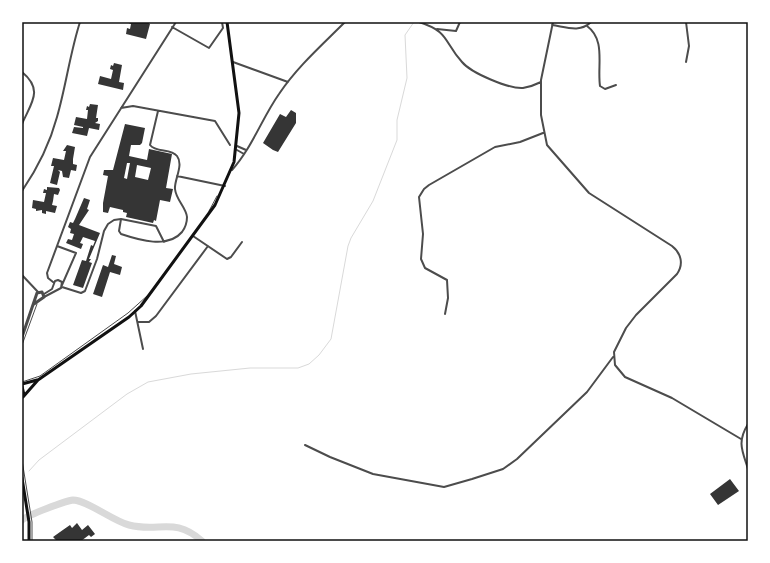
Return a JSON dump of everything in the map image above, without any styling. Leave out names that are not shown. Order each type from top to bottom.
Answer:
[{"type":"main road","points":[[22,398],[38,380],[135,311],[146,301],[215,205],[232,170],[237,148],[239,113],[227,22]]},
{"type":"main road","points":[[22,398],[24,391],[22,384],[38,380]]},
{"type":"main road","points":[[22,478],[30,522],[29,541]]},
{"type":"street","points":[[22,192],[42,156],[53,130],[72,49],[80,22]]},
{"type":"street","points":[[164,242],[156,226],[121,219],[111,222],[105,229],[86,291],[81,293],[62,286],[59,280],[54,282],[46,275],[88,161],[176,22]]},
{"type":"street","points":[[172,27],[210,48],[223,28],[222,22]]},
{"type":"street","points":[[232,170],[244,154],[277,97],[288,82],[305,62],[345,22]]},
{"type":"street","points":[[418,22],[436,28],[453,31],[458,27],[460,22]]},
{"type":"street","points":[[305,445],[330,457],[373,474],[444,486],[503,469],[517,459],[587,392],[613,356],[617,343],[631,322],[679,271],[681,264],[680,256],[672,246],[589,193],[552,152],[546,143],[543,133],[541,82],[553,23],[574,29],[587,26],[591,22]]},
{"type":"street","points":[[658,22],[673,22]]},
{"type":"street","points":[[686,22],[690,46],[686,62]]},
{"type":"street","points":[[587,26],[595,35],[599,46],[600,86],[605,88],[616,85]]},
{"type":"street","points":[[436,28],[444,35],[460,61],[471,70],[496,81],[518,88],[527,87],[541,82]]},
{"type":"street","points":[[232,61],[288,82]]},
{"type":"street","points":[[22,72],[32,82],[35,91],[22,124]]},
{"type":"street","points":[[120,109],[132,106],[216,122],[230,146]]},
{"type":"street","points":[[121,219],[119,231],[122,234],[158,242],[164,242],[179,235],[186,223],[186,213],[176,193],[179,163],[177,156],[171,152],[152,148],[150,145],[158,111]]},
{"type":"street","points":[[445,314],[448,298],[447,280],[426,269],[421,260],[423,234],[419,203],[420,193],[429,185],[495,147],[520,142],[543,133]]},
{"type":"street","points":[[237,148],[246,150]]},
{"type":"street","points":[[237,148],[244,154]]},
{"type":"street","points":[[177,176],[224,186]]},
{"type":"street","points":[[193,236],[228,259],[242,242]]},
{"type":"street","points":[[41,297],[59,290],[76,253],[57,246]]},
{"type":"street","points":[[138,322],[149,322],[156,316],[208,246]]},
{"type":"street","points":[[22,275],[41,297]]},
{"type":"street","points":[[54,282],[54,288]]},
{"type":"street","points":[[54,288],[59,290]]},
{"type":"street","points":[[22,336],[34,304],[54,288]]},
{"type":"street","points":[[38,292],[41,291],[41,297]]},
{"type":"street","points":[[135,311],[143,349]]},
{"type":"street","points":[[613,356],[615,365],[622,375],[672,398],[741,439]]},
{"type":"street","points":[[748,424],[741,439],[742,450],[748,469]]},
{"type":"lane","points":[[22,384],[40,376],[140,303],[206,216],[224,186]]},
{"type":"lane","points":[[22,344],[36,305],[41,297]]},
{"type":"lane","points":[[22,460],[27,502]]},
{"type":"lane","points":[[30,522],[32,541]]},
{"type":"building","points":[[126,22],[147,22],[150,24],[146,39],[126,34],[127,28],[130,29],[131,24]]},
{"type":"building","points":[[114,63],[122,65],[119,82],[124,83],[123,90],[98,84],[100,76],[111,79],[113,70],[110,69],[111,65],[113,66]]},
{"type":"building","points":[[90,104],[98,105],[96,118],[98,118],[98,121],[95,123],[100,124],[99,130],[89,128],[87,136],[72,133],[74,127],[83,128],[74,125],[76,117],[87,119],[88,110],[86,110],[87,106],[89,107]]},
{"type":"building","points":[[291,110],[296,113],[296,123],[278,152],[263,143],[280,114],[286,117]]},
{"type":"building","points":[[125,124],[145,128],[142,143],[140,145],[131,145],[129,156],[147,160],[149,149],[172,154],[166,188],[173,189],[170,202],[160,200],[156,221],[154,220],[153,223],[126,217],[127,213],[123,212],[123,210],[110,207],[108,213],[103,212],[103,203],[108,176],[103,175],[104,170],[113,170]],"holes":[[[127,163],[130,163],[127,179],[124,178]],[[137,165],[151,168],[148,180],[135,177]]]},
{"type":"building","points":[[67,145],[75,147],[73,164],[77,165],[76,171],[71,170],[69,178],[63,177],[62,171],[58,170],[60,172],[57,185],[50,183],[54,166],[51,166],[53,158],[64,160],[66,151],[63,151]]},
{"type":"building","points":[[47,187],[59,188],[60,190],[58,195],[54,194],[52,205],[57,206],[55,213],[46,211],[46,214],[42,213],[42,210],[36,211],[36,209],[32,208],[33,200],[44,202],[46,193],[43,193],[44,189],[47,190]]},
{"type":"building","points":[[84,198],[90,200],[87,209],[89,210],[79,225],[100,233],[89,259],[91,259],[89,262],[92,263],[83,288],[73,285],[82,260],[86,261],[91,245],[93,246],[95,241],[83,237],[80,243],[83,244],[81,249],[66,243],[68,239],[72,240],[74,234],[70,233],[71,229],[68,227],[70,222],[73,223]]},
{"type":"building","points":[[112,255],[116,256],[114,264],[122,267],[120,275],[110,272],[102,297],[93,294],[103,265],[108,267]]},
{"type":"building","points":[[730,479],[739,491],[718,505],[710,494]]},
{"type":"building","points":[[77,523],[82,530],[88,525],[95,534],[91,537],[89,535],[81,541],[54,541],[56,540],[53,537],[70,525],[72,528]]},
{"type":"waterway","points":[[29,471],[39,460],[127,394],[148,382],[191,374],[250,368],[298,368],[309,364],[319,355],[331,339],[348,246],[351,238],[373,201],[397,140],[397,120],[407,78],[405,35],[414,22]]},
{"type":"waterway","points":[[22,520],[47,508],[73,500],[85,503],[129,525],[140,527],[175,527],[192,533],[202,541]]}]
